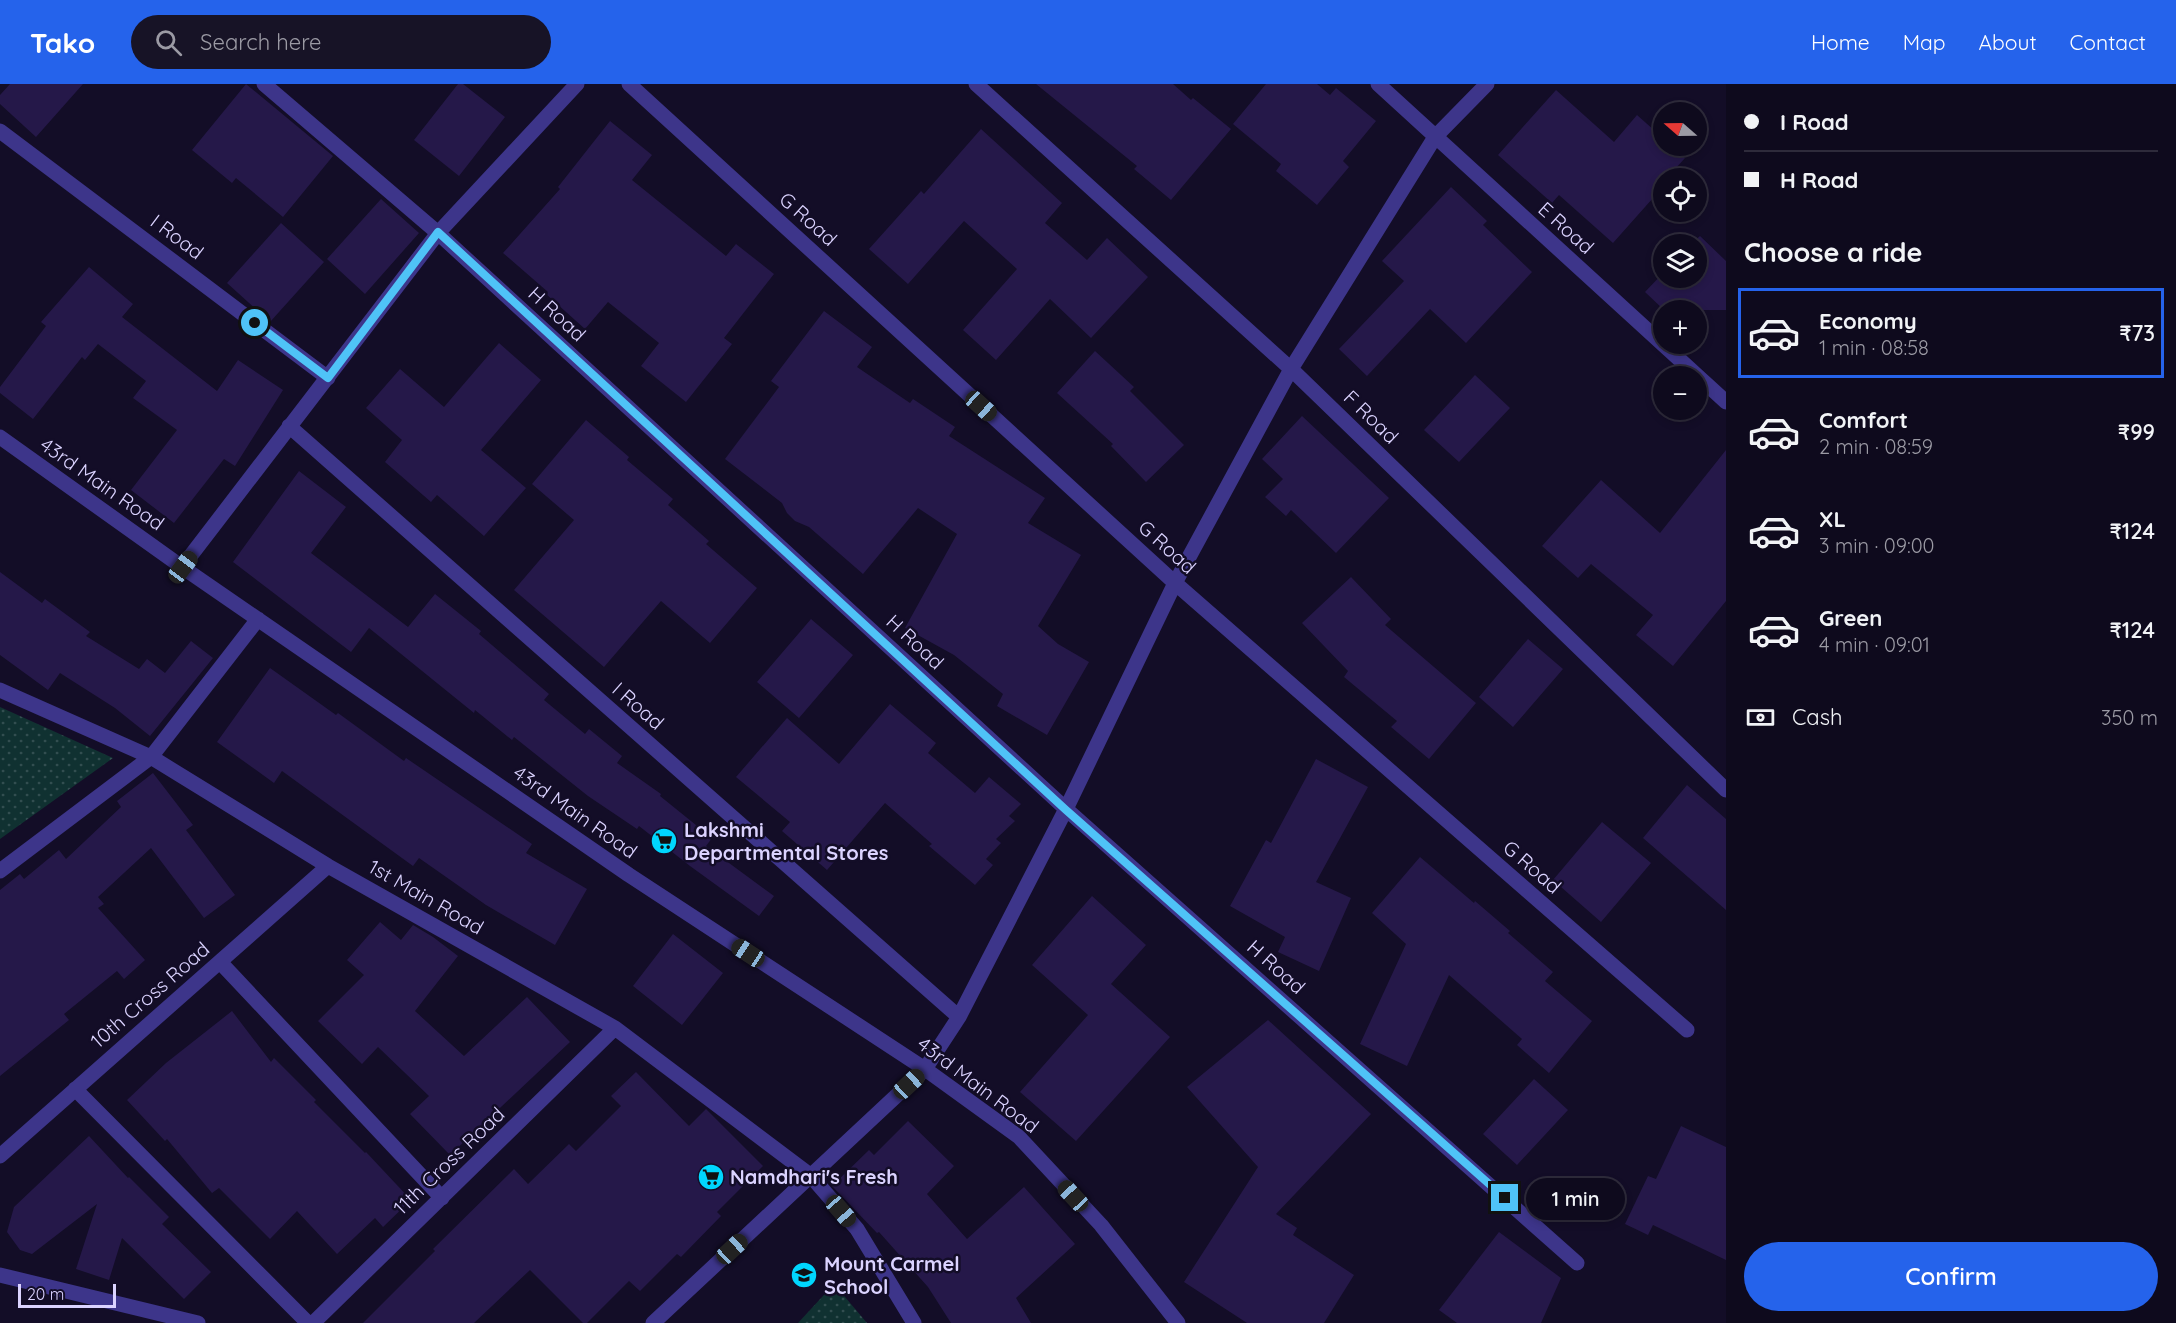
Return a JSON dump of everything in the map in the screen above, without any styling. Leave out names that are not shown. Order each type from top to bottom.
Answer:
[{"type":"street","name":"H Road","points":[[264,84],[438,232],[1066,810],[1577,1263]]},
{"type":"street","points":[[183,567],[438,232],[578,84]]},
{"type":"street","name":"G Road","points":[[629,84],[1175,583],[1687,1030]]},
{"type":"street","name":"F Road","points":[[976,84],[1291,369],[1726,790]]},
{"type":"street","name":"E Road","points":[[1378,84],[1726,402]]},
{"type":"street","points":[[653,1323],[925,1069],[959,1017],[1066,810],[1175,583],[1291,369],[1436,137],[1487,84]]},
{"type":"street","name":"I Road","points":[[0,131],[328,378]]},
{"type":"street","name":"I Road","points":[[289,426],[959,1017]]},
{"type":"street","name":"43rd Main Road","points":[[0,437],[183,567],[629,875],[925,1069],[1018,1137],[1101,1225],[1178,1323]]},
{"type":"street","points":[[0,871],[151,757],[258,619]]},
{"type":"street","name":"1st Main Road","points":[[0,690],[151,757],[328,866],[615,1028],[810,1175],[857,1229],[914,1323]]},
{"type":"street","name":"10th Cross Road","points":[[0,1156],[328,866]]},
{"type":"street","points":[[220,962],[442,1198]]},
{"type":"street","name":"11th Cross Road","points":[[313,1323],[615,1028]]},
{"type":"street","points":[[75,1089],[308,1323]]},
{"type":"street","points":[[0,1275],[198,1323]]},
{"type":"green space","points":[[0,707],[113,758],[0,839]]},
{"type":"green space","points":[[834,1284],[867,1323],[798,1323]]},
{"type":"building","points":[[10,84],[83,84],[36,137],[0,104],[0,95]]},
{"type":"building","points":[[246,84],[333,156],[283,217],[236,178],[232,183],[192,150]]},
{"type":"building","points":[[458,84],[463,84],[505,117],[459,176],[414,140]]},
{"type":"building","points":[[1036,84],[1173,84],[1231,129],[1171,200],[1134,169],[1137,166]]},
{"type":"building","points":[[1266,84],[1317,84],[1330,95],[1336,88],[1376,121],[1343,161],[1349,167],[1317,205],[1276,171],[1281,164],[1233,124]]},
{"type":"building","points":[[1556,90],[1614,142],[1637,115],[1653,129],[1653,156],[1683,156],[1685,158],[1676,168],[1653,168],[1653,198],[1613,243],[1559,195],[1552,203],[1498,155]]},
{"type":"building","points":[[610,121],[652,155],[632,180],[726,256],[736,244],[774,274],[724,338],[732,344],[686,402],[641,366],[659,343],[608,302],[585,329],[546,294],[548,292],[503,253],[560,189],[558,187]]},
{"type":"building","points":[[981,129],[1062,203],[1045,223],[1087,260],[1107,238],[1148,277],[1091,338],[1050,299],[996,360],[963,330],[1017,269],[964,221],[908,284],[869,249],[921,191],[924,194]]},
{"type":"building","points":[[1451,187],[1487,221],[1483,225],[1532,272],[1466,343],[1430,309],[1367,376],[1339,349],[1404,281],[1382,261]]},
{"type":"building","points":[[381,199],[419,233],[365,294],[327,259]]},
{"type":"building","points":[[281,223],[324,262],[270,322],[227,283]]},
{"type":"building","points":[[1707,243],[1726,261],[1726,310],[1707,310],[1707,300],[1653,300],[1645,292],[1653,284],[1653,288],[1707,288]]},
{"type":"building","points":[[89,267],[133,304],[122,317],[217,391],[238,360],[283,390],[235,466],[224,459],[174,523],[131,490],[177,430],[133,398],[146,381],[98,344],[85,360],[82,357],[33,419],[0,393],[0,387],[46,326],[41,322]]},
{"type":"building","points":[[824,311],[872,347],[857,367],[910,403],[913,399],[955,427],[949,436],[1045,498],[1028,523],[1081,555],[1038,626],[1058,644],[1089,662],[1047,735],[997,706],[1003,694],[954,655],[905,628],[957,534],[918,508],[863,574],[809,527],[795,521],[787,513],[782,503],[725,459],[779,387],[771,381]]},
{"type":"building","points":[[499,343],[541,380],[481,450],[526,488],[484,536],[437,495],[431,502],[385,462],[402,440],[366,408],[400,369],[444,407]]},
{"type":"building","points":[[1095,351],[1134,387],[1130,391],[1184,445],[1146,482],[1111,446],[1113,444],[1057,393]]},
{"type":"building","points":[[1475,375],[1510,408],[1459,462],[1424,430]]},
{"type":"building","points":[[1302,416],[1389,498],[1336,553],[1291,510],[1286,516],[1265,497],[1283,479],[1262,459]]},
{"type":"building","points":[[586,420],[629,457],[627,460],[673,499],[668,505],[709,541],[706,544],[757,588],[710,643],[661,601],[604,667],[514,590],[574,520],[532,484]]},
{"type":"building","points":[[1726,450],[1726,601],[1673,666],[1636,635],[1653,615],[1591,564],[1578,578],[1542,546],[1601,480],[1660,533]]},
{"type":"building","points":[[299,471],[346,507],[311,553],[408,627],[435,594],[481,631],[479,634],[549,694],[544,700],[585,734],[589,729],[622,756],[617,763],[661,794],[660,796],[712,838],[706,846],[774,896],[759,916],[639,826],[637,829],[588,796],[514,737],[512,740],[475,710],[474,713],[369,628],[351,652],[233,562]]},
{"type":"building","points":[[0,572],[42,603],[45,599],[90,632],[86,636],[139,669],[147,659],[165,673],[191,641],[213,658],[150,736],[115,708],[60,673],[48,690],[0,655]]},
{"type":"building","points":[[1351,577],[1391,619],[1385,625],[1476,703],[1429,759],[1391,727],[1397,721],[1344,677],[1348,671],[1302,623]]},
{"type":"building","points":[[811,619],[853,655],[799,718],[757,682]]},
{"type":"building","points":[[1528,639],[1563,669],[1513,727],[1479,697]]},
{"type":"building","points":[[270,668],[336,715],[338,713],[404,761],[406,758],[532,844],[526,853],[587,889],[555,945],[486,905],[419,858],[413,866],[282,771],[274,783],[217,742]]},
{"type":"building","points":[[890,704],[936,743],[928,753],[975,793],[989,777],[1021,804],[1009,816],[1015,821],[996,839],[1001,843],[986,859],[993,865],[975,885],[929,846],[932,844],[885,803],[827,870],[782,831],[790,822],[736,777],[787,718],[839,764]]},
{"type":"building","points":[[1316,759],[1368,787],[1316,882],[1351,898],[1319,971],[1278,952],[1285,937],[1230,906],[1266,840],[1271,843]]},
{"type":"building","points":[[153,773],[193,825],[186,830],[235,895],[204,918],[151,848],[98,897],[104,904],[98,908],[145,960],[124,979],[117,971],[64,1014],[69,1020],[0,1076],[0,890],[20,874],[24,879],[59,850],[66,859],[121,807],[117,801]]},
{"type":"building","points":[[1687,785],[1726,819],[1726,910],[1643,838]]},
{"type":"building","points":[[1602,822],[1651,863],[1601,922],[1553,880]]},
{"type":"building","points":[[1420,857],[1510,931],[1508,933],[1553,972],[1545,981],[1592,1021],[1549,1073],[1517,1045],[1522,1039],[1449,975],[1407,1066],[1360,1044],[1406,944],[1372,913]]},
{"type":"building","points":[[1092,896],[1146,945],[1111,984],[1170,1037],[1076,1141],[1020,1092],[1088,1015],[1032,965]]},
{"type":"building","points":[[380,922],[401,940],[413,925],[458,956],[415,1011],[464,1056],[527,997],[570,1042],[450,1155],[410,1114],[429,1096],[378,1047],[362,1064],[318,1021],[364,975],[347,960]]},
{"type":"building","points":[[673,934],[723,973],[682,1025],[633,986]]},
{"type":"building","points":[[232,1011],[271,1062],[274,1058],[411,1200],[383,1227],[375,1218],[337,1254],[297,1211],[270,1239],[219,1188],[212,1193],[167,1139],[165,1141],[127,1100],[166,1063]]},
{"type":"building","points":[[1268,1020],[1371,1114],[1276,1214],[1297,1228],[1293,1235],[1354,1275],[1324,1323],[1247,1323],[1184,1282],[1258,1167],[1187,1087]]},
{"type":"building","points":[[636,1072],[689,1126],[706,1109],[763,1166],[717,1212],[721,1216],[681,1257],[677,1254],[640,1291],[629,1281],[587,1323],[583,1323],[530,1270],[474,1323],[363,1323],[435,1251],[433,1249],[514,1169],[528,1184],[569,1144],[576,1151],[621,1106],[611,1096]]},
{"type":"building","points":[[1534,1079],[1568,1110],[1517,1165],[1483,1134]]},
{"type":"building","points":[[908,1121],[954,1166],[927,1194],[967,1239],[1024,1187],[1075,1244],[1016,1298],[1031,1323],[951,1323],[928,1287],[879,1232],[877,1233],[832,1186],[869,1150],[874,1155]]},
{"type":"building","points":[[1681,1126],[1726,1147],[1726,1260],[1653,1225],[1648,1235],[1625,1224],[1648,1176],[1656,1179]]},
{"type":"building","points":[[89,1136],[169,1217],[162,1224],[211,1272],[184,1299],[122,1238],[109,1280],[76,1269],[97,1204],[32,1254],[20,1250],[7,1232],[14,1207]]},
{"type":"building","points":[[1499,1232],[1561,1278],[1541,1323],[1457,1323],[1439,1310]]},
{"type":"place","name":"Lakshmi Departmental Stores","points":[[664,841]]},
{"type":"place","name":"Namdhari's Fresh","points":[[711,1177]]},
{"type":"place","name":"Mount Carmel School","points":[[804,1275]]},
{"type":"route","points":[[255,323],[328,378],[438,232],[1066,810],[1505,1198]]}]
